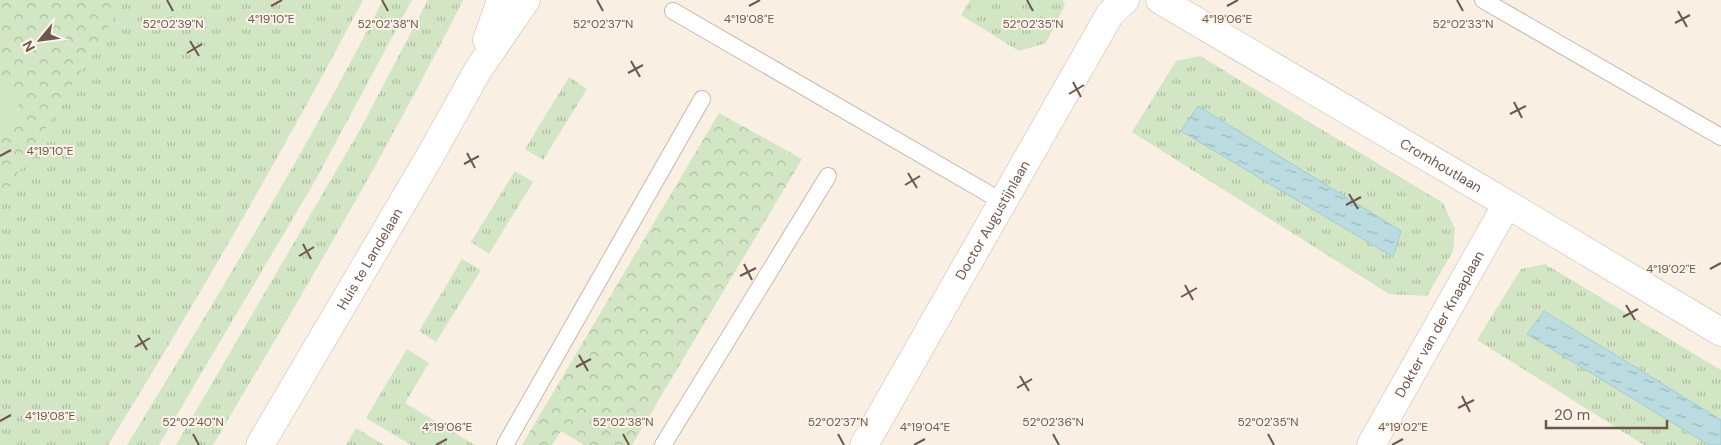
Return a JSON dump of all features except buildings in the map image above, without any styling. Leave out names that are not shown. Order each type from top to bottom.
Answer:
[{"type":"street","name":"Huis te Landelaan","points":[[478,70],[501,0]]},
{"type":"street","name":"Huis te Landelaan","points":[[260,445],[430,156],[478,70],[526,0]]},
{"type":"street","name":"Doctor Augustijnlaan","points":[[864,445],[1110,14],[1125,0]]},
{"type":"street","name":"Cromhoutlaan","points":[[1160,0],[1721,332]]},
{"type":"street","name":"Dokter van der Knaaplaan","points":[[1371,445],[1507,204]]},
{"type":"lane","points":[[1483,0],[1721,137]]},
{"type":"lane","points":[[673,11],[1003,202]]},
{"type":"lane","points":[[504,445],[702,99]]},
{"type":"lane","points":[[663,445],[828,176]]},
{"type":"green space","points":[[0,0],[125,0],[0,202]]},
{"type":"green space","points":[[125,0],[363,0],[239,224],[175,335],[108,445],[0,445],[0,202]]},
{"type":"green space","points":[[383,0],[412,0],[315,181],[159,445],[127,445],[291,170]]},
{"type":"green space","points":[[428,0],[463,0],[404,113],[342,224],[213,445],[176,445],[361,128]]},
{"type":"green space","points":[[970,0],[1063,0],[1065,5],[1046,43],[1019,51],[961,15]]},
{"type":"green space","points":[[1200,56],[1443,203],[1455,229],[1453,251],[1427,296],[1389,294],[1132,132],[1176,61]],"holes":[[[1198,106],[1400,231],[1393,257],[1182,131]]]},
{"type":"green space","points":[[569,77],[587,89],[543,160],[525,149]]},
{"type":"green space","points":[[0,83],[21,101],[0,136]]},
{"type":"green space","points":[[719,113],[802,159],[632,445],[584,445],[561,431],[552,445],[522,445]]},
{"type":"green space","points":[[515,171],[533,182],[489,254],[471,242]]},
{"type":"green space","points":[[462,259],[481,270],[436,342],[419,331]]},
{"type":"green space","points":[[1545,264],[1721,370],[1721,420],[1544,311],[1527,334],[1709,445],[1644,445],[1477,340],[1521,269]]},
{"type":"green space","points":[[407,349],[429,363],[405,403],[475,445],[411,445],[366,418]]},
{"type":"green space","points":[[356,428],[384,445],[346,445]]},
{"type":"water","points":[[1198,106],[1401,231],[1393,257],[1181,131]]},
{"type":"water","points":[[1544,311],[1721,420],[1721,445],[1709,445],[1527,334]]}]
